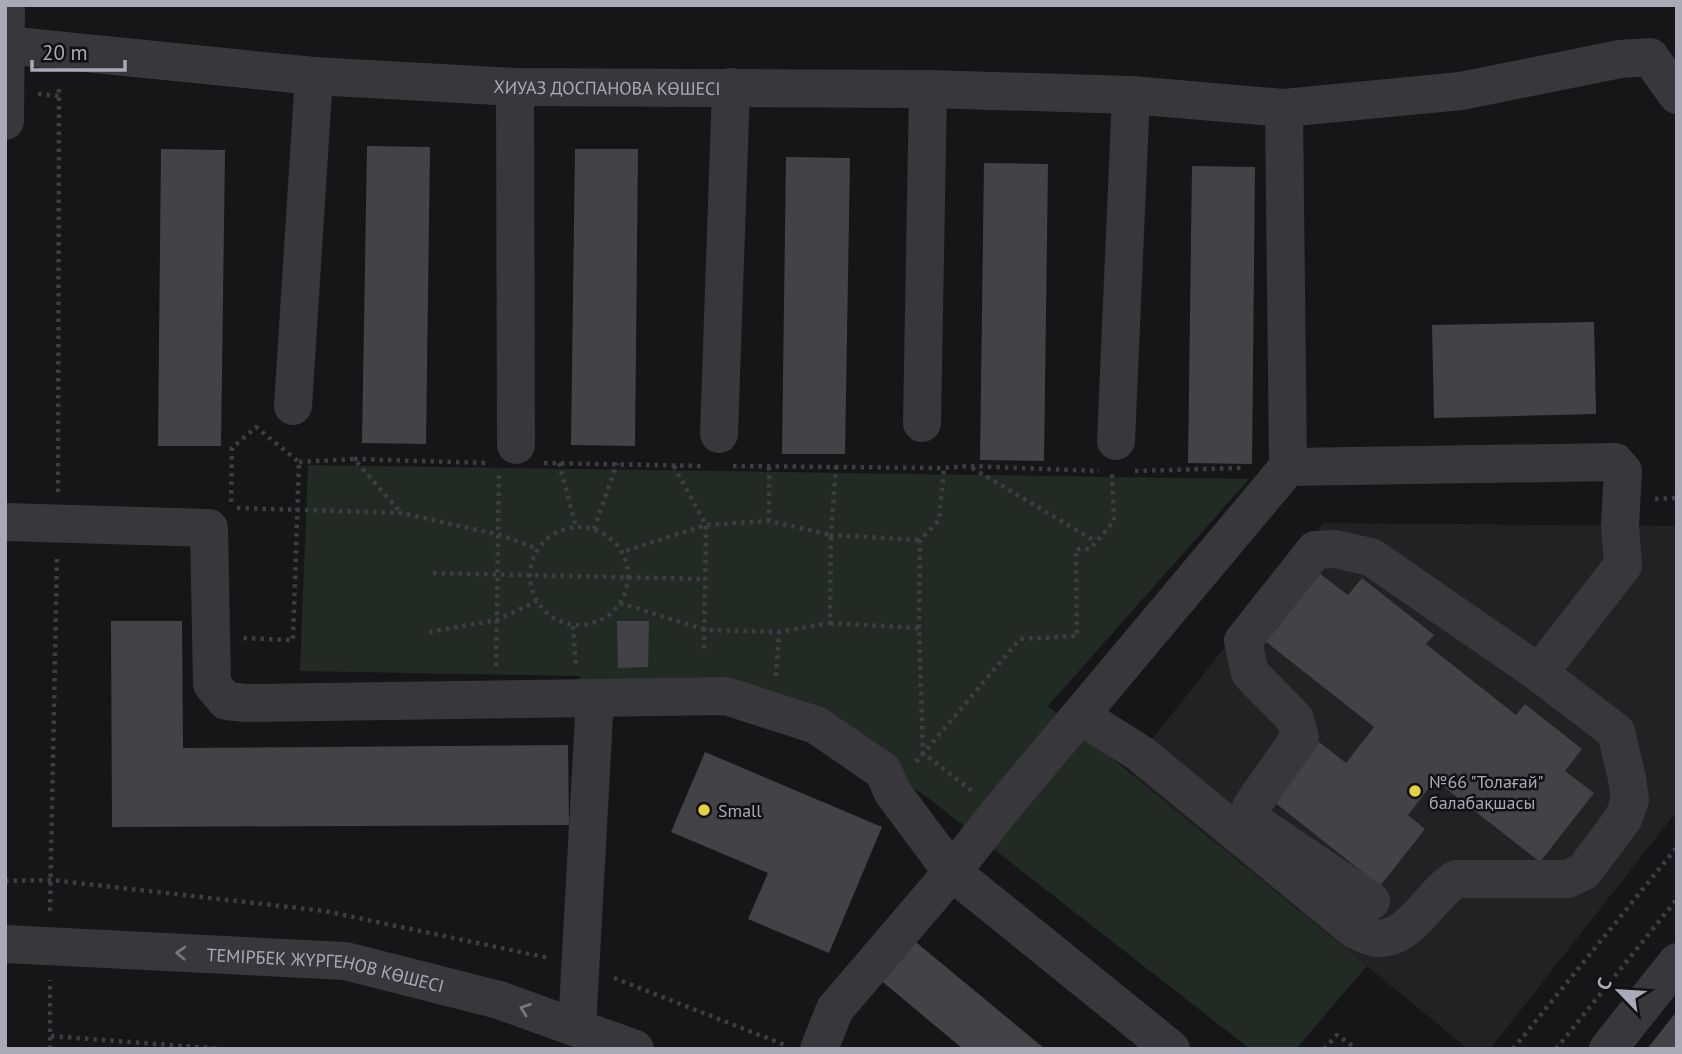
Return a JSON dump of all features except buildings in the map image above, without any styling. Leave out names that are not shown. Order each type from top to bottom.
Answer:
[{"type":"street","points":[[5,121],[6,5]]},
{"type":"street","name":"ХИУАЗ ДОСПАНОВА КӨШЕСІ","points":[[6,45],[314,76],[515,87],[928,89],[1131,95],[1284,108],[1461,91],[1619,59],[1650,57],[1677,95]]},
{"type":"street","points":[[293,405],[314,76]]},
{"type":"street","points":[[508,454],[515,87]]},
{"type":"street","points":[[719,434],[731,87]]},
{"type":"street","points":[[922,423],[928,89]]},
{"type":"street","points":[[1116,440],[1131,95]]},
{"type":"street","points":[[819,1049],[835,1009],[1288,467],[1284,108]]},
{"type":"street","points":[[1288,467],[1615,462],[1623,471],[1620,525],[1623,565],[1539,673]]},
{"type":"street","points":[[5,522],[209,528],[212,684],[226,701],[246,703],[586,684],[726,696],[816,725],[883,771],[893,793],[952,872],[1171,1049]]},
{"type":"street","points":[[1081,716],[1141,754],[1355,930],[1376,938],[1394,935],[1416,920],[1444,887],[1456,879],[1569,879],[1584,871],[1623,820],[1630,800],[1616,732],[1539,673],[1371,557],[1335,549],[1315,550],[1243,641],[1250,673],[1295,719],[1300,737],[1251,807],[1250,819],[1370,901]]},
{"type":"street","points":[[577,1028],[586,684]]},
{"type":"street","name":"ТЕМІРБЕК ЖҮРГЕНОВ КӨШЕСІ","points":[[5,944],[345,961],[499,1000],[635,1049]]},
{"type":"street","points":[[1608,1049],[1677,962]]},
{"type":"path","points":[[402,513],[355,460],[299,462],[256,427],[232,448],[231,508],[402,513],[499,535],[538,549]]},
{"type":"path","points":[[496,667],[499,535],[508,454]]},
{"type":"path","points":[[211,636],[293,640],[299,462]]},
{"type":"path","points":[[559,463],[576,527]]},
{"type":"path","points":[[594,529],[617,463]]},
{"type":"path","points":[[674,466],[706,525],[704,649]]},
{"type":"path","points":[[830,623],[831,535],[836,466]]},
{"type":"path","points":[[970,466],[1095,541]]},
{"type":"path","points":[[769,467],[769,521]]},
{"type":"path","points":[[893,793],[923,752],[1020,639],[1077,636],[1076,550],[1090,549],[1114,521],[1112,472],[1288,467]]},
{"type":"path","points":[[944,468],[939,520],[920,540],[919,628],[923,752],[999,812]]},
{"type":"path","points":[[622,552],[706,525],[769,521],[831,535],[920,540]]},
{"type":"path","points":[[576,527],[594,529],[610,538],[626,560],[629,578],[620,603],[600,621],[583,626],[556,620],[542,609],[533,593],[531,566],[538,549],[558,532],[576,527]]},
{"type":"path","points":[[433,573],[704,579]]},
{"type":"path","points":[[429,632],[497,620],[537,601]]},
{"type":"path","points":[[620,603],[706,630],[779,632],[830,623],[919,628]]},
{"type":"path","points":[[573,625],[586,684]]},
{"type":"path","points":[[776,678],[779,632]]},
{"type":"path","points":[[1513,1049],[1677,847]]},
{"type":"path","points":[[5,881],[51,880]]},
{"type":"path","points":[[1556,1049],[1677,899]]},
{"type":"path","points":[[1324,1049],[1337,1035],[1357,1049]]},
{"type":"path","points":[[51,1036],[223,1049]]},
{"type":"shaded area","points":[[308,465],[1249,479],[1048,706],[1367,966],[1296,1049],[1250,1049],[927,797],[780,703],[595,698],[579,676],[300,671]]},
{"type":"shaded area","name":"№66 \"Толағай\" балабақшасы","points":[[1323,523],[1677,526],[1677,811],[1490,1049],[1468,1049],[1128,770]]},
{"type":"place","name":"№66 \"Толағай\" балабақшасы","points":[[1415,791]]},
{"type":"place","name":"Small","points":[[704,810]]}]
